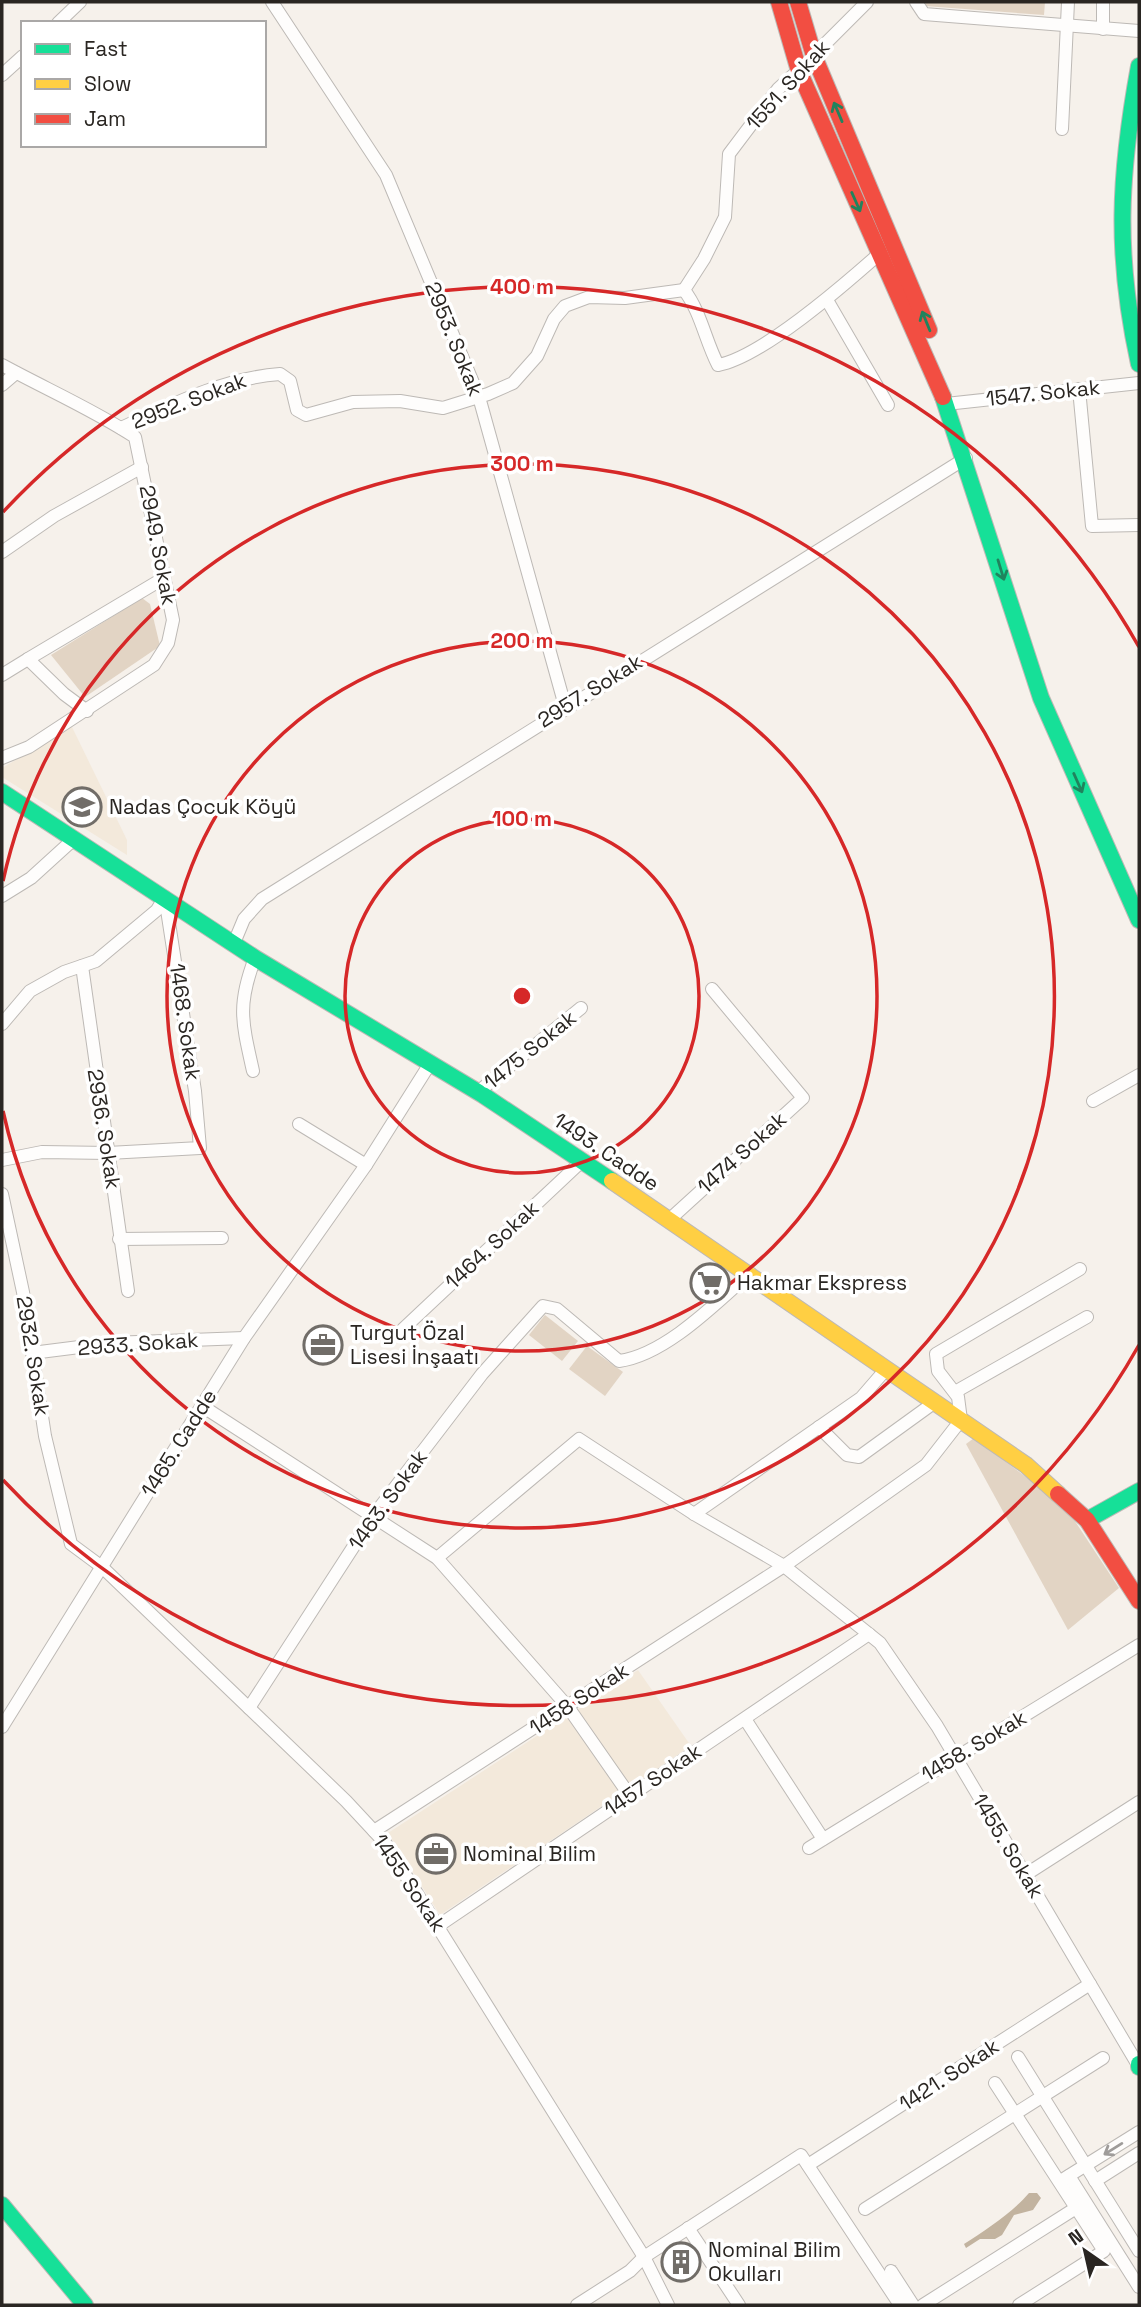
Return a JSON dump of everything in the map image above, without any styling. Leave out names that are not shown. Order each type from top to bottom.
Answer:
[{"type":"main road","points":[[779,2],[799,71],[879,254],[952,403],[966,458],[1041,698],[1139,920]]},
{"type":"main road","points":[[797,2],[814,55],[891,233],[1055,692],[1139,890]]},
{"type":"main road","points":[[1139,65],[1121,168],[1118,229],[1127,315],[1139,364]]},
{"type":"main road","name":"1493. Cadde","points":[[2,792],[166,897],[255,958],[478,1092],[750,1273],[1026,1465],[1087,1520],[1139,1601]]},
{"type":"main road","points":[[1087,1520],[1139,1491]]},
{"type":"main road","points":[[2,2205],[85,2305]]},
{"type":"street","points":[[60,21],[80,2]]},
{"type":"street","name":"2953. Sokak","points":[[272,2],[386,175],[479,397],[565,706]]},
{"type":"street","name":"1551. Sokak","points":[[684,289],[704,260],[725,217],[729,153],[778,89],[867,2]]},
{"type":"street","points":[[916,2],[924,14],[1139,32]]},
{"type":"street","points":[[1062,129],[1068,2]]},
{"type":"street","points":[[1103,2],[1103,29]]},
{"type":"street","points":[[4,68],[21,57]]},
{"type":"street","points":[[684,289],[696,306],[705,341],[718,365],[732,363],[827,300],[879,254]]},
{"type":"street","name":"2952. Sokak","points":[[121,428],[216,387],[256,376],[280,374],[290,381],[297,410],[306,415],[353,402],[400,401],[443,408],[513,383],[537,356],[555,319],[565,306],[589,297],[625,298],[684,289]]},
{"type":"street","points":[[827,300],[888,405]]},
{"type":"street","name":"2949. Sokak","points":[[2,365],[135,438],[173,620],[168,643],[154,665],[29,747],[3,757]]},
{"type":"street","points":[[2,385],[16,373]]},
{"type":"street","name":"1547. Sokak","points":[[952,403],[1139,383]]},
{"type":"street","points":[[1079,390],[1092,526],[1139,525]]},
{"type":"street","name":"2957. Sokak","points":[[234,943],[244,919],[261,898],[966,458]]},
{"type":"street","points":[[2,552],[54,516],[142,467]]},
{"type":"street","points":[[2,675],[163,578]]},
{"type":"street","points":[[28,659],[86,711]]},
{"type":"street","points":[[2,897],[31,877],[75,838]]},
{"type":"street","points":[[2,1024],[30,991],[96,961],[157,910],[166,897]]},
{"type":"street","name":"1468. Sokak","points":[[108,1153],[200,1148],[195,1091],[166,897]]},
{"type":"street","points":[[253,1070],[244,1028],[242,991],[255,958]]},
{"type":"street","name":"2936. Sokak","points":[[82,966],[128,1291]]},
{"type":"street","name":"1474 Sokak","points":[[669,1220],[803,1098],[712,989]]},
{"type":"street","name":"1475 Sokak","points":[[478,1092],[581,1008]]},
{"type":"street","name":"1465. Cadde","points":[[2,1727],[244,1338],[366,1166],[431,1062]]},
{"type":"street","points":[[1093,1101],[1139,1075]]},
{"type":"street","points":[[299,1124],[366,1166]]},
{"type":"street","points":[[2,1160],[42,1152],[108,1153]]},
{"type":"street","name":"1464. Sokak","points":[[403,1329],[582,1161]]},
{"type":"street","name":"2932. Sokak","points":[[2,1194],[45,1436],[71,1544],[102,1567]]},
{"type":"street","points":[[120,1239],[222,1238]]},
{"type":"street","points":[[961,1420],[955,1392],[938,1371],[936,1354],[1080,1269]]},
{"type":"street","name":"1463. Sokak","points":[[249,1708],[374,1515],[482,1374],[543,1306],[557,1309],[618,1361],[638,1359],[698,1318],[750,1273]]},
{"type":"street","points":[[955,1392],[1087,1317]]},
{"type":"street","name":"2933. Sokak","points":[[32,1353],[111,1343],[244,1338]]},
{"type":"street","points":[[694,1514],[862,1398],[887,1368]]},
{"type":"street","points":[[819,1427],[847,1455],[859,1457],[934,1402]]},
{"type":"street","points":[[202,1406],[437,1558],[568,1707],[630,1796]]},
{"type":"street","name":"1458 Sokak","points":[[374,1831],[784,1566],[926,1465],[961,1420]]},
{"type":"street","name":"1455. Sokak","points":[[437,1558],[579,1439],[694,1514],[784,1566],[880,1643],[955,1756],[1139,2065]]},
{"type":"street","name":"1455 Sokak","points":[[102,1567],[386,1844],[644,2257],[668,2305]]},
{"type":"street","name":"1457 Sokak","points":[[438,1926],[870,1634]]},
{"type":"street","name":"1458. Sokak","points":[[809,1848],[1139,1645]]},
{"type":"street","points":[[745,1718],[823,1839]]},
{"type":"street","points":[[1025,1875],[1139,1802]]},
{"type":"street","name":"1421. Sokak","points":[[576,2305],[630,2271],[644,2257],[688,2228],[1090,1984]]},
{"type":"street","points":[[1018,2057],[1139,2251]]},
{"type":"street","points":[[865,2209],[1103,2058]]},
{"type":"street","points":[[995,2082],[1139,2287]]},
{"type":"street","points":[[1064,2179],[1139,2132]]},
{"type":"street","points":[[1096,2181],[1139,2153]]},
{"type":"street","points":[[804,2160],[900,2305]]},
{"type":"street","points":[[1019,2305],[1104,2252],[1076,2208],[1064,2179]]},
{"type":"street","points":[[923,2305],[1076,2208]]},
{"type":"street","points":[[688,2228],[740,2305]]},
{"type":"street","points":[[891,2271],[913,2305]]},
{"type":"shaded area","points":[[926,2],[1045,2],[1044,15],[925,6]]},
{"type":"shaded area","points":[[142,598],[150,604],[160,646],[85,697],[51,655]]},
{"type":"shaded area","name":"Nadas Çocuk Köyü","points":[[72,727],[127,840],[127,855],[2,777],[2,768]]},
{"type":"shaded area","points":[[545,1315],[578,1341],[562,1361],[529,1335]]},
{"type":"shaded area","points":[[587,1346],[623,1372],[605,1396],[569,1369]]},
{"type":"shaded area","points":[[974,1438],[1065,1506],[1119,1588],[1068,1630],[966,1444]]},
{"type":"shaded area","points":[[638,1670],[691,1746],[440,1915],[388,1833]]},
{"type":"shaded area","points":[[1029,2193],[1037,2193],[1041,2198],[1033,2210],[1014,2215],[1002,2235],[995,2239],[980,2239],[966,2248],[964,2244],[1007,2214]]},
{"type":"traffic: fast","points":[[1139,66],[1127,143],[1122,215],[1126,287],[1139,364]]},
{"type":"traffic: fast","points":[[943,397],[1041,698],[1139,920]]},
{"type":"traffic: fast","points":[[2,792],[255,958],[483,1095],[612,1181]]},
{"type":"traffic: fast","points":[[1087,1520],[1139,1491]]},
{"type":"traffic: fast","points":[[2,2205],[85,2305]]},
{"type":"traffic: slow","points":[[612,1181],[1026,1465],[1058,1494]]},
{"type":"traffic: jam","points":[[779,2],[799,71],[943,397]]},
{"type":"traffic: jam","points":[[798,2],[814,56],[929,330]]},
{"type":"traffic: jam","points":[[1058,1494],[1087,1520],[1139,1601]]},
{"type":"place","name":"Nadas Çocuk Köyü","points":[[82,807]]},
{"type":"place","name":"Hakmar Ekspress","points":[[710,1283]]},
{"type":"place","name":"Turgut Özal Lisesi İnşaatı","points":[[323,1345]]},
{"type":"place","name":"Nominal Bilim","points":[[436,1854]]},
{"type":"place","name":"Nominal Bilim Okulları","points":[[681,2262]]}]
